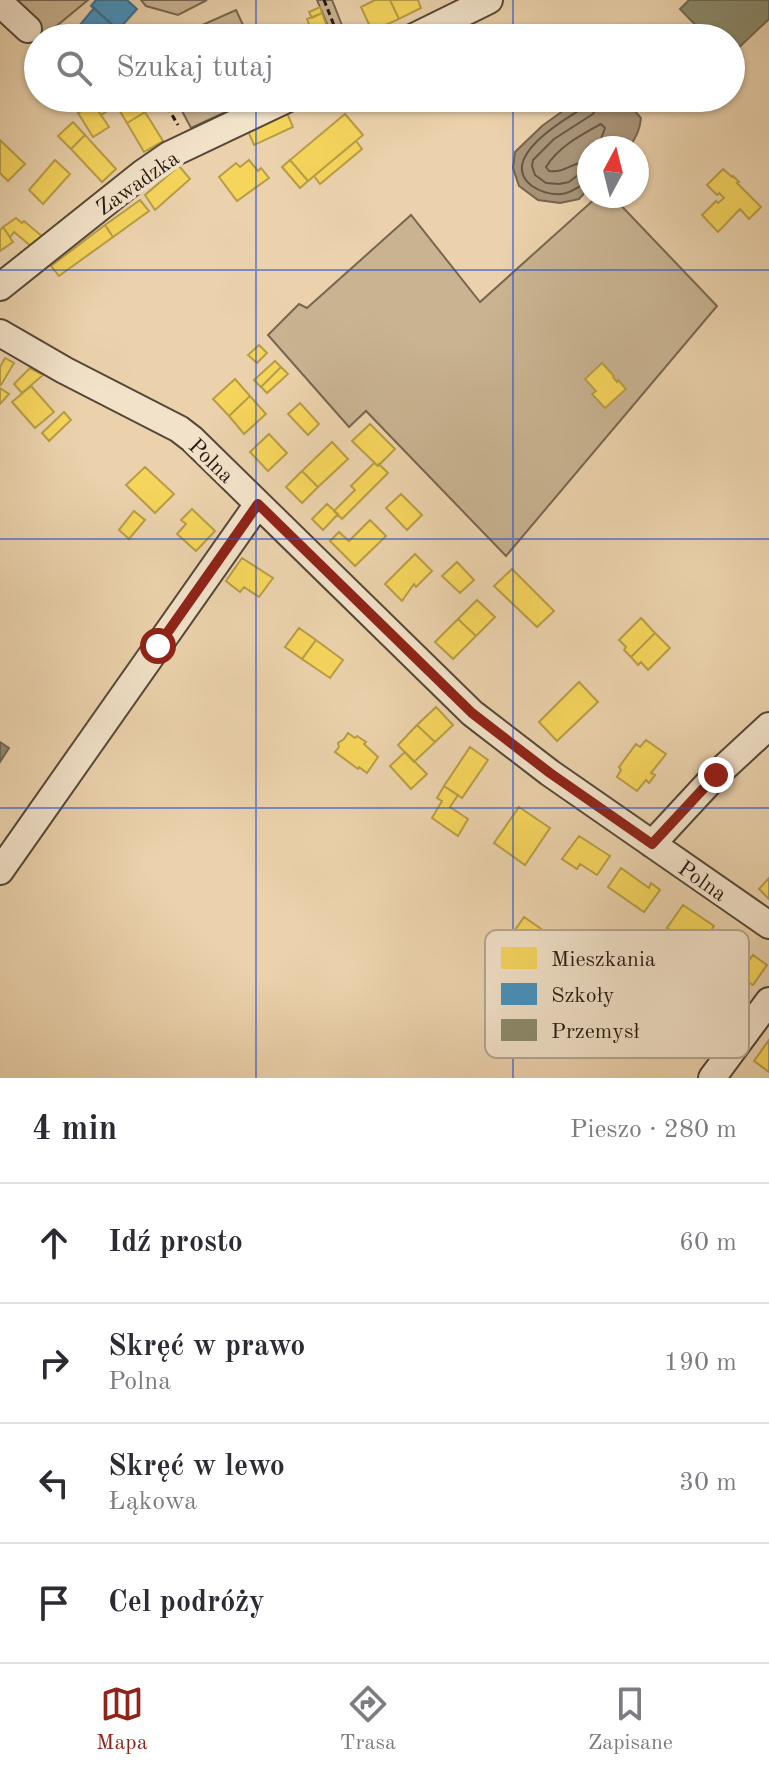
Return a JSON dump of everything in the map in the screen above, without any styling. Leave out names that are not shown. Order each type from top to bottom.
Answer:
[{"type":"street","points":[[440,24],[489,0]]},
{"type":"street","points":[[0,3],[24,25]]},
{"type":"street","name":"Zawadzka","points":[[0,287],[169,155],[260,112]]},
{"type":"street","name":"Polna","points":[[0,333],[179,429],[472,713],[550,773],[769,925]]},
{"type":"street","points":[[0,871],[258,504]]},
{"type":"street","points":[[652,844],[716,775],[769,726]]},
{"type":"street","points":[[749,1028],[769,1001]]},
{"type":"street","points":[[712,1078],[727,1058]]},
{"type":"path","points":[[324,0],[333,24]]},
{"type":"path","points":[[170,112],[190,146]]},
{"type":"shaded area","points":[[0,0],[88,0],[59,24],[24,25]]},
{"type":"shaded area","points":[[141,0],[207,0],[178,15],[146,6]]},
{"type":"shaded area","points":[[317,0],[332,0],[341,24],[327,24]]},
{"type":"shaded area","points":[[236,10],[242,24],[204,24]]},
{"type":"shaded area","points":[[182,112],[226,112],[191,128]]},
{"type":"shaded area","points":[[585,208],[623,208],[717,306],[506,556],[366,411],[349,427],[268,335],[299,304],[307,308],[411,215],[480,302]]},
{"type":"water","points":[[561,112],[636,112],[641,118],[636,136],[577,136],[577,199],[560,203],[538,200],[519,186],[513,168],[515,152]]},
{"type":"building: Mieszkania","points":[[375,0],[390,0],[399,19],[388,24],[369,24],[361,7]]},
{"type":"building: Mieszkania","points":[[390,0],[418,0],[421,8],[399,19]]},
{"type":"building: Mieszkania","points":[[320,7],[322,13],[312,18],[309,12]]},
{"type":"building: Mieszkania","points":[[322,13],[326,24],[309,24],[307,19]]},
{"type":"building: Mieszkania","points":[[99,112],[109,127],[93,137],[78,113]]},
{"type":"building: Mieszkania","points":[[120,112],[145,112],[127,123]]},
{"type":"building: Mieszkania","points":[[145,112],[163,141],[144,152],[127,123]]},
{"type":"building: Mieszkania","points":[[287,113],[293,127],[254,145],[248,131]]},
{"type":"building: Mieszkania","points":[[345,114],[363,135],[308,181],[290,160]]},
{"type":"building: Mieszkania","points":[[73,122],[85,135],[71,149],[58,136]]},
{"type":"building: Mieszkania","points":[[85,135],[116,169],[102,182],[71,149]]},
{"type":"building: Mieszkania","points":[[0,140],[25,164],[8,181],[0,173]]},
{"type":"building: Mieszkania","points":[[356,141],[362,149],[320,184],[314,176]]},
{"type":"building: Mieszkania","points":[[55,160],[70,174],[43,204],[29,190]]},
{"type":"building: Mieszkania","points":[[249,160],[269,178],[237,201],[219,177],[236,163],[240,167]]},
{"type":"building: Mieszkania","points":[[290,160],[308,181],[300,188],[282,167]]},
{"type":"building: Mieszkania","points":[[179,166],[190,179],[155,210],[145,195]]},
{"type":"building: Mieszkania","points":[[723,169],[761,207],[749,219],[740,209],[718,232],[702,215],[716,201],[718,203],[724,198],[707,185]]},
{"type":"building: Mieszkania","points":[[140,200],[149,211],[113,237],[105,225]]},
{"type":"building: Mieszkania","points":[[16,218],[44,238],[32,247],[14,232],[10,237],[3,227]]},
{"type":"building: Mieszkania","points":[[105,225],[113,237],[59,276],[51,266]]},
{"type":"building: Mieszkania","points":[[3,227],[13,242],[0,251],[0,230]]},
{"type":"building: Mieszkania","points":[[259,345],[267,353],[257,363],[248,355]]},
{"type":"building: Mieszkania","points":[[5,358],[14,363],[1,385],[0,367]]},
{"type":"building: Mieszkania","points":[[275,361],[281,367],[261,387],[254,380]]},
{"type":"building: Mieszkania","points":[[602,363],[626,389],[605,408],[592,394],[596,391],[585,379]]},
{"type":"building: Mieszkania","points":[[281,367],[288,374],[267,393],[261,387]]},
{"type":"building: Mieszkania","points":[[30,368],[43,375],[22,393],[14,384]]},
{"type":"building: Mieszkania","points":[[235,379],[250,396],[229,416],[213,399]]},
{"type":"building: Mieszkania","points":[[31,386],[54,412],[35,428],[12,402]]},
{"type":"building: Mieszkania","points":[[0,388],[9,394],[0,404]]},
{"type":"building: Mieszkania","points":[[250,396],[266,414],[244,434],[229,416]]},
{"type":"building: Mieszkania","points":[[300,403],[319,424],[308,435],[288,414]]},
{"type":"building: Mieszkania","points":[[64,412],[71,420],[49,441],[42,433]]},
{"type":"building: Mieszkania","points":[[370,424],[395,449],[378,466],[352,441]]},
{"type":"building: Mieszkania","points":[[269,434],[287,453],[268,471],[250,452]]},
{"type":"building: Mieszkania","points":[[332,442],[348,459],[318,487],[302,471]]},
{"type":"building: Mieszkania","points":[[374,463],[388,473],[342,519],[334,511],[355,490],[351,486]]},
{"type":"building: Mieszkania","points":[[145,467],[174,494],[155,513],[126,485]]},
{"type":"building: Mieszkania","points":[[302,471],[318,487],[302,503],[286,487]]},
{"type":"building: Mieszkania","points":[[401,494],[422,515],[407,530],[386,508]]},
{"type":"building: Mieszkania","points":[[327,504],[338,514],[323,530],[312,519]]},
{"type":"building: Mieszkania","points":[[192,509],[215,531],[196,551],[177,534],[186,524],[181,520]]},
{"type":"building: Mieszkania","points":[[134,511],[145,520],[129,539],[119,530]]},
{"type":"building: Mieszkania","points":[[370,520],[386,536],[355,566],[330,541],[339,532],[349,541]]},
{"type":"building: Mieszkania","points":[[415,554],[432,571],[416,587],[414,584],[402,601],[385,584]]},
{"type":"building: Mieszkania","points":[[242,558],[273,578],[259,597],[244,587],[240,592],[226,581]]},
{"type":"building: Mieszkania","points":[[457,562],[474,580],[460,593],[442,576]]},
{"type":"building: Mieszkania","points":[[512,569],[554,611],[537,627],[494,586]]},
{"type":"building: Mieszkania","points":[[477,600],[495,617],[476,636],[458,619]]},
{"type":"building: Mieszkania","points":[[641,618],[655,633],[631,657],[619,640]]},
{"type":"building: Mieszkania","points":[[458,619],[476,636],[453,659],[435,642]]},
{"type":"building: Mieszkania","points":[[299,628],[316,640],[302,659],[285,647]]},
{"type":"building: Mieszkania","points":[[655,633],[670,648],[648,670],[631,657]]},
{"type":"building: Mieszkania","points":[[316,640],[343,660],[330,678],[302,659]]},
{"type":"building: Mieszkania","points":[[579,682],[598,702],[557,741],[539,722]]},
{"type":"building: Mieszkania","points":[[436,707],[453,725],[435,742],[417,725]]},
{"type":"building: Mieszkania","points":[[417,725],[435,742],[414,762],[398,745]]},
{"type":"building: Mieszkania","points":[[348,733],[366,742],[364,744],[378,757],[367,773],[335,752],[338,743]]},
{"type":"building: Mieszkania","points":[[646,740],[666,754],[651,773],[655,775],[649,783],[646,780],[637,791],[617,777],[621,770],[619,767],[636,744],[640,747]]},
{"type":"building: Mieszkania","points":[[470,747],[488,760],[462,798],[444,786]]},
{"type":"building: Mieszkania","points":[[405,752],[427,774],[411,789],[390,766]]},
{"type":"building: Mieszkania","points":[[444,786],[458,795],[450,807],[468,819],[458,836],[432,818],[442,801],[437,798]]},
{"type":"building: Mieszkania","points":[[519,807],[550,828],[525,865],[494,843]]},
{"type":"building: Mieszkania","points":[[579,836],[610,856],[597,875],[580,864],[577,869],[562,859]]},
{"type":"building: Mieszkania","points":[[621,868],[649,888],[651,883],[660,890],[644,912],[608,887]]},
{"type":"building: Mieszkania","points":[[769,878],[769,899],[759,889]]},
{"type":"building: Mieszkania","points":[[683,905],[714,926],[711,930],[667,928]]},
{"type":"building: Mieszkania","points":[[524,917],[543,930],[515,930]]},
{"type":"building: Mieszkania","points":[[753,955],[767,965],[753,985],[749,983],[749,960]]},
{"type":"building: Mieszkania","points":[[769,1040],[769,1072],[754,1061]]},
{"type":"building: Szkoły","points":[[96,0],[127,0],[137,9],[123,24],[111,24],[91,6]]},
{"type":"building: Szkoły","points":[[94,8],[112,24],[81,24]]},
{"type":"building: Przemysł","points":[[689,0],[769,0],[769,19],[745,42],[745,24],[694,24],[680,9]]},
{"type":"building: Przemysł","points":[[0,742],[9,748],[0,762]]},
{"type":"route","points":[[158,646],[258,504],[472,713],[550,773],[652,844],[716,775]]}]
